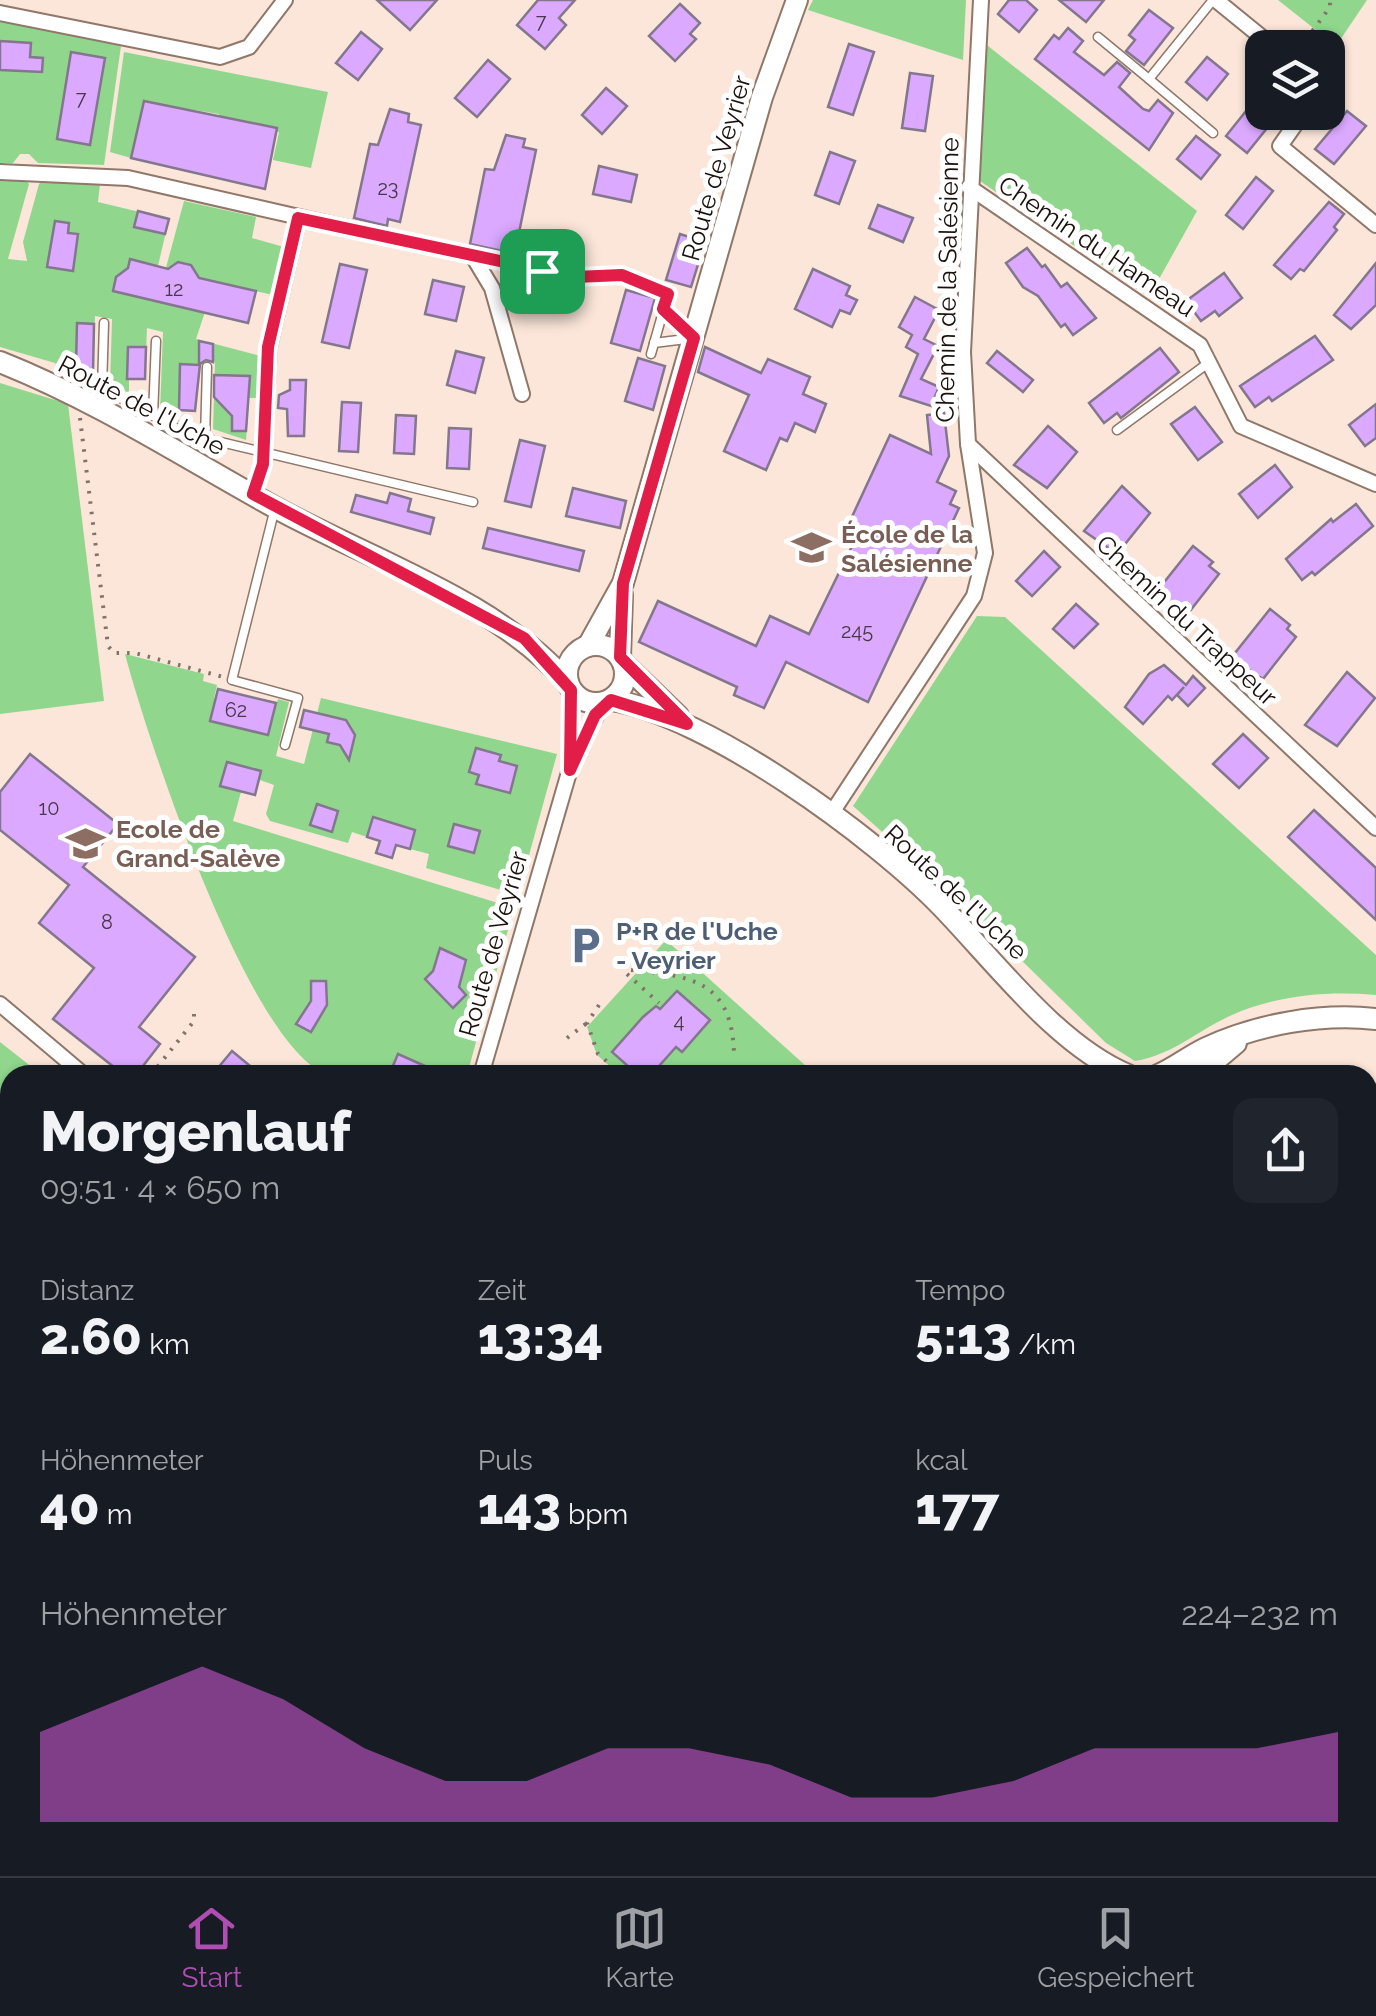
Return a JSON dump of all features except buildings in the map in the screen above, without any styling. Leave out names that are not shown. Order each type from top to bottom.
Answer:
[{"type":"street","points":[[0,13],[220,57],[249,46],[286,0]]},
{"type":"street","name":"Route de Veyrier","points":[[584,647],[623,583],[762,97],[796,0]]},
{"type":"street","name":"Chemin de la Salésienne","points":[[831,814],[974,596],[985,553],[968,444],[963,352],[980,0]]},
{"type":"street","points":[[1214,0],[1252,30]]},
{"type":"street","points":[[1291,130],[1280,146],[1376,225]]},
{"type":"street","points":[[0,172],[128,178],[542,271]]},
{"type":"street","name":"Chemin du Hameau","points":[[969,186],[1188,335],[1211,361],[1241,426],[1376,484]]},
{"type":"street","points":[[253,494],[264,451],[268,347],[298,218]]},
{"type":"street","points":[[474,258],[492,288],[522,394]]},
{"type":"street","name":"Route de l'Uche","points":[[0,362],[76,396],[275,507],[524,638],[570,687]]},
{"type":"street","name":"Chemin du Trappeur","points":[[968,444],[1376,828]]},
{"type":"street","name":"Route de Veyrier","points":[[622,660],[623,583]]},
{"type":"street","name":"Route de l'Uche","points":[[524,638],[584,647]]},
{"type":"street","points":[[602,645],[622,660],[624,684],[608,701],[583,700],[570,687],[567,668],[584,647],[602,645]]},
{"type":"street","name":"Route de l'Uche","points":[[622,660],[687,724],[831,814],[920,885],[1078,1047],[1110,1065]]},
{"type":"street","name":"Route de Veyrier","points":[[570,687],[570,770]]},
{"type":"street","name":"Route de Veyrier","points":[[484,1065],[570,770],[588,728],[608,701]]},
{"type":"street","name":"Route de l'Uche","points":[[608,701],[687,724]]},
{"type":"street","points":[[0,1004],[72,1065]]},
{"type":"street","points":[[1176,1065],[1212,1045],[1318,1018],[1376,1019]]},
{"type":"street","points":[[1210,1065],[1246,1036]]},
{"type":"street","name":"Route de l'Uche","points":[[1078,1047],[1086,1065]]},
{"type":"lane","points":[[1149,79],[1214,0]]},
{"type":"lane","points":[[1098,37],[1212,133]]},
{"type":"lane","points":[[651,354],[668,294]]},
{"type":"lane","points":[[663,309],[694,338]]},
{"type":"lane","points":[[104,323],[102,388],[153,415],[205,438],[473,502]]},
{"type":"lane","points":[[654,343],[694,338]]},
{"type":"lane","points":[[153,415],[156,341]]},
{"type":"lane","points":[[1118,430],[1211,361]]},
{"type":"lane","points":[[205,438],[207,367]]},
{"type":"lane","points":[[275,507],[232,680],[298,698],[285,745]]},
{"type":"path","points":[[1313,30],[1330,7],[1330,0]]},
{"type":"path","points":[[542,271],[598,279],[622,275],[668,294]]},
{"type":"path","points":[[76,396],[108,646],[114,652],[134,653],[232,680]]},
{"type":"path","points":[[659,1003],[629,972],[691,976],[724,1006],[734,1054]]},
{"type":"path","points":[[567,1038],[587,1023],[599,1005]]},
{"type":"path","points":[[159,1065],[194,1021],[194,1012]]},
{"type":"path","points":[[587,1023],[598,1054],[611,1065]]},
{"type":"green space","points":[[813,0],[966,0],[963,60],[808,10]]},
{"type":"green space","points":[[1278,0],[1367,0],[1345,33],[1316,30]]},
{"type":"green space","points":[[0,21],[121,46],[104,165],[38,163],[29,154],[20,154],[13,163],[0,163]]},
{"type":"green space","points":[[983,42],[1197,211],[1149,297],[977,179]]},
{"type":"green space","points":[[124,52],[328,92],[311,168],[273,160],[279,132],[263,129],[264,125],[144,102],[131,158],[110,152]]},
{"type":"green space","points":[[46,177],[100,184],[98,202],[169,219],[150,300],[157,301],[184,201],[256,217],[252,238],[284,247],[273,295],[215,282],[196,339],[261,356],[259,398],[249,398],[246,440],[213,429],[215,362],[199,361],[197,386],[179,389],[179,422],[160,412],[163,332],[147,328],[145,379],[129,379],[129,393],[110,384],[112,319],[95,316],[94,352],[76,355],[79,381],[60,372],[55,363],[0,347],[0,180],[25,179],[29,184],[8,259],[27,261],[23,242],[39,184]]},
{"type":"green space","points":[[0,383],[68,404],[104,701],[0,714]]},
{"type":"green space","points":[[977,616],[1005,617],[1376,955],[1376,995],[1321,994],[1267,1003],[1232,1015],[1173,1048],[1135,1061],[1106,1043],[970,910],[853,806]]},
{"type":"green space","points":[[125,654],[204,674],[203,681],[217,685],[214,698],[268,734],[278,699],[289,702],[276,756],[304,764],[321,698],[557,754],[518,895],[426,868],[429,854],[410,849],[415,830],[374,817],[367,837],[352,832],[348,843],[270,821],[266,814],[274,785],[260,780],[255,795],[241,792],[233,821],[514,908],[496,973],[480,977],[477,991],[487,1002],[470,1065],[314,1065],[298,1054],[267,1011],[205,886]]},
{"type":"green space","points":[[666,940],[805,1065],[608,1065],[597,1055],[587,1027]]},
{"type":"green space","points":[[0,1042],[29,1065],[0,1065]]},
{"type":"place","name":"École de la Salésienne","points":[[811,548]]},
{"type":"place","name":"Ecole de Grand-Salève","points":[[86,843]]},
{"type":"place","name":"P+R de l'Uche - Veyrier","points":[[586,945]]},
{"type":"route","points":[[298,218],[542,271],[598,279],[622,275],[668,294],[663,309],[694,338],[623,583],[620,623],[620,657],[624,664],[687,724],[629,702],[611,700],[595,715],[570,770],[571,690],[548,660],[524,638],[253,494],[263,464],[268,347],[298,218]]}]
